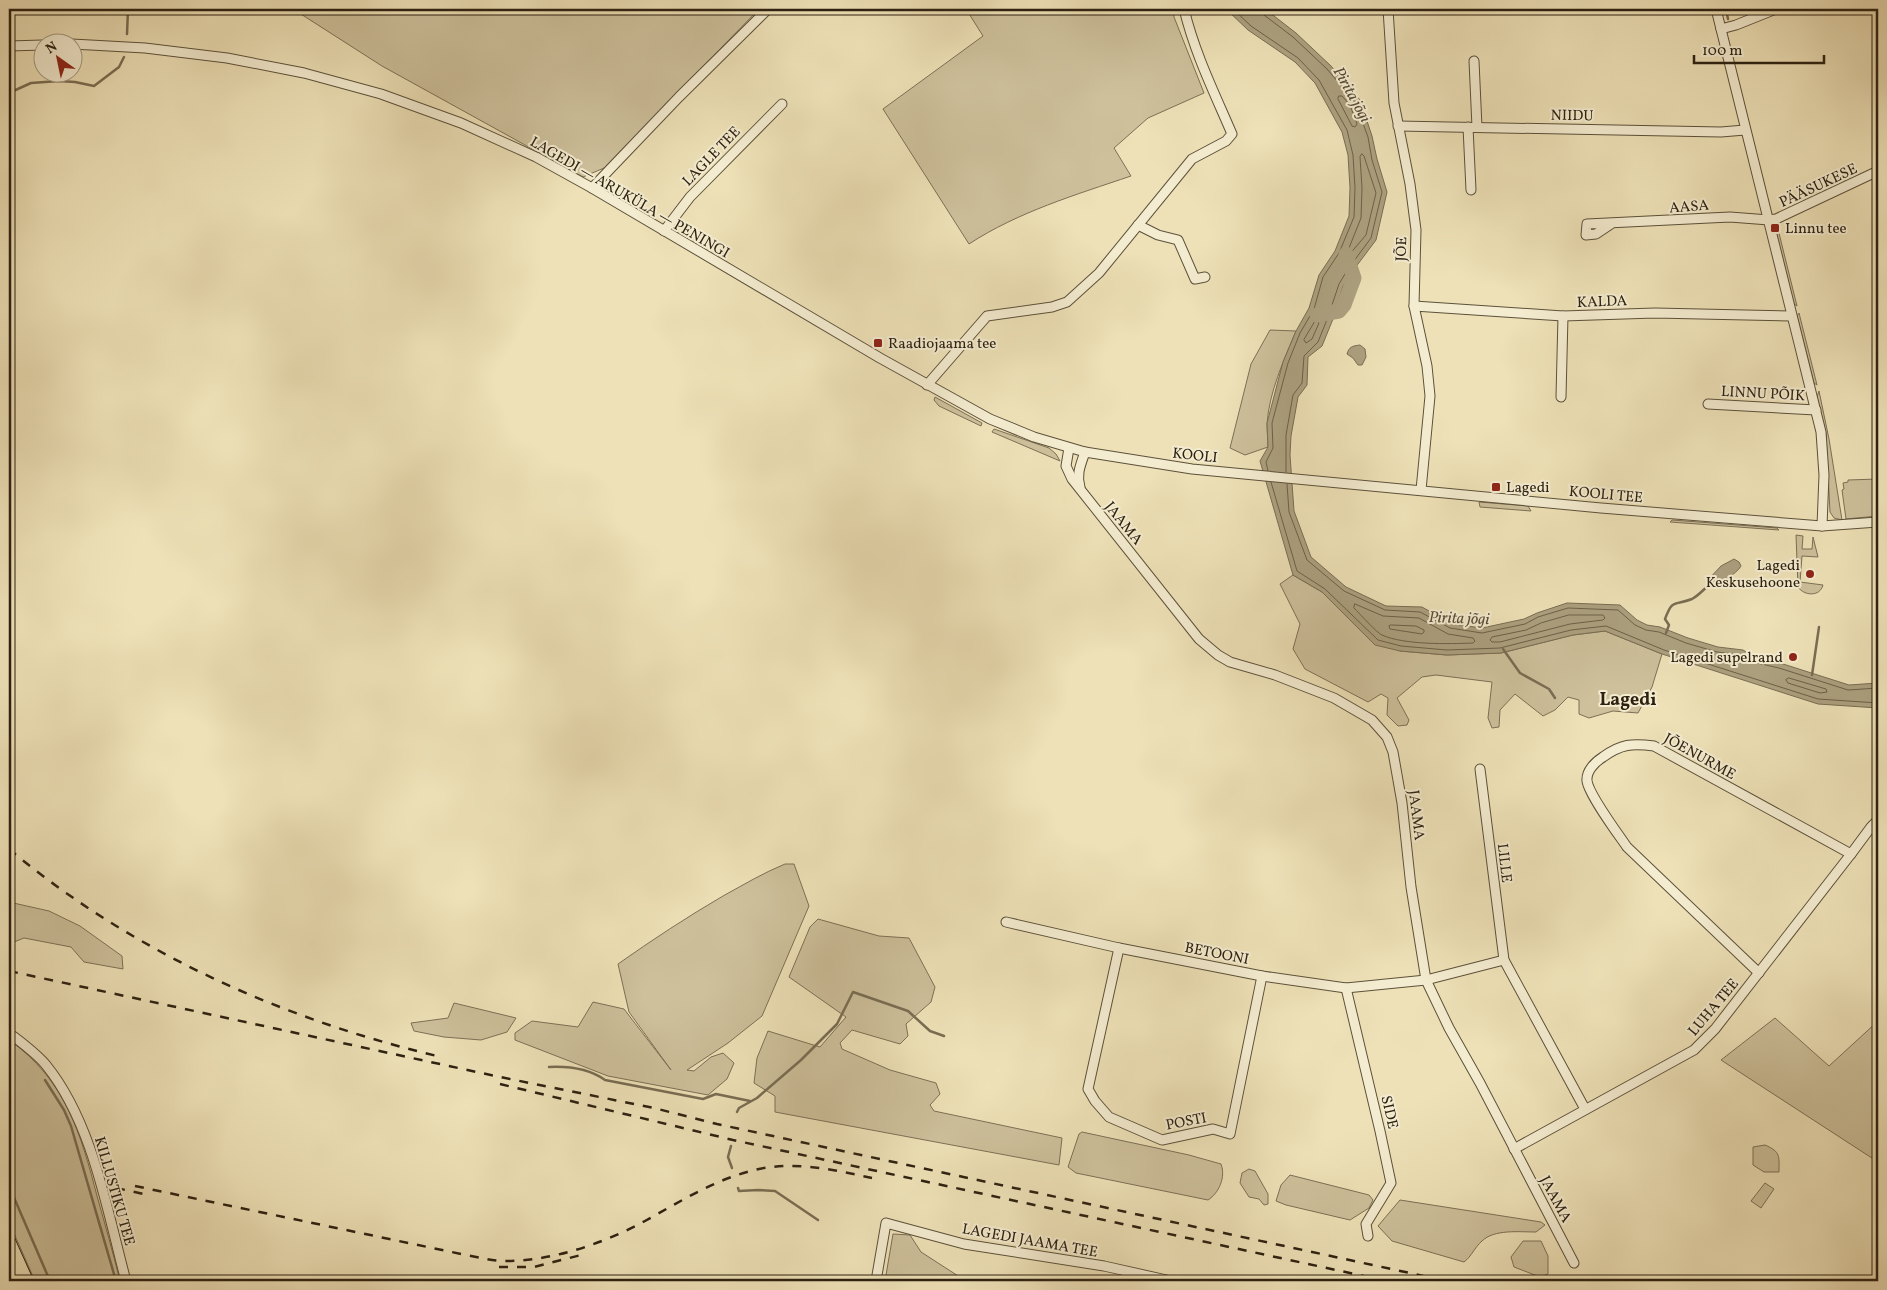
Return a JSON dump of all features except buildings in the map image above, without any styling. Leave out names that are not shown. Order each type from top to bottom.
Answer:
[{"type":"highway","points":[[9,1241],[28,1281]]},
{"type":"street","points":[[592,188],[679,97],[768,9]]},
{"type":"street","points":[[927,385],[987,316],[1052,307],[1067,302],[1099,273],[1192,160],[1226,141],[1232,134],[1210,87],[1191,39],[1184,9]]},
{"type":"street","name":"JÕE","points":[[1388,9],[1394,103],[1410,184],[1416,230],[1414,306],[1427,366],[1430,396],[1421,490]]},
{"type":"street","points":[[1716,9],[1821,432],[1823,460],[1822,526]]},
{"type":"street","points":[[1721,29],[1776,9]]},
{"type":"street","points":[[9,46],[32,45]]},
{"type":"street","name":"LAGEDI — ARUKÜLA — PENINGI","points":[[82,45],[145,48],[227,58],[304,73],[381,94],[461,123],[536,157],[592,188],[927,385],[990,419],[1034,437],[1085,452]]},
{"type":"street","points":[[1471,190],[1474,61]]},
{"type":"street","name":"LAGLE TEE","points":[[664,231],[690,197],[782,104]]},
{"type":"street","name":"NIIDU","points":[[1398,126],[1721,132],[1745,130]]},
{"type":"street","name":"PÄÄSUKESE","points":[[1769,220],[1783,217],[1878,171]]},
{"type":"street","name":"AASA","points":[[1611,224],[1730,217],[1769,220]]},
{"type":"street","points":[[1138,225],[1158,235],[1178,240],[1195,279],[1205,277]]},
{"type":"street","name":"KALDA","points":[[1414,306],[1563,316],[1655,313],[1792,316]]},
{"type":"street","points":[[1561,397],[1563,316]]},
{"type":"street","name":"LINNU PÕIK","points":[[1708,404],[1816,410]]},
{"type":"street","name":"JAAMA","points":[[1069,448],[1066,466],[1072,479],[1199,639],[1218,655],[1230,662],[1275,675],[1334,698],[1372,720],[1387,737],[1393,752],[1402,803],[1411,887],[1426,980],[1449,1028],[1574,1264]]},
{"type":"street","points":[[1082,492],[1078,481],[1079,470],[1085,452]]},
{"type":"street","name":"KOOLI","points":[[1085,452],[1192,469],[1303,479]]},
{"type":"street","name":"KOOLI TEE","points":[[1303,479],[1822,526],[1878,522]]},
{"type":"street","name":"JÕENURME","points":[[1759,973],[1627,847],[1613,828],[1591,790],[1588,782],[1589,770],[1598,760],[1621,746],[1635,744],[1654,746],[1851,854]]},
{"type":"street","name":"LILLE","points":[[1480,769],[1504,960],[1585,1108]]},
{"type":"street","name":"LUHA TEE","points":[[1514,1149],[1585,1108],[1694,1050],[1715,1029],[1878,820]]},
{"type":"street","name":"BETOONI","points":[[1006,922],[1119,948],[1262,976],[1346,988],[1426,980]]},
{"type":"street","name":"POSTI","points":[[1119,948],[1088,1089],[1095,1101],[1110,1117],[1162,1140],[1213,1128],[1230,1134],[1262,976]]},
{"type":"street","points":[[1426,980],[1504,960]]},
{"type":"street","name":"SIDE","points":[[1346,988],[1391,1182],[1366,1224],[1368,1236]]},
{"type":"street","name":"KILLUSTIKU TEE","points":[[9,1033],[45,1064],[75,1108],[96,1170],[126,1281]]},
{"type":"street","name":"LAGEDI JAAMA TEE","points":[[876,1281],[886,1223],[964,1244],[1104,1266],[1171,1281]]},
{"type":"shaded area","points":[[293,9],[759,9],[604,168],[583,177],[382,66]]},
{"type":"shaded area","points":[[966,9],[1173,9],[1174,17],[1204,93],[1148,118],[1114,148],[1131,176],[1027,213],[969,244],[883,109],[983,36]]},
{"type":"shaded area","points":[[1777,225],[1797,306],[1793,303],[1776,233]]},
{"type":"shaded area","points":[[1799,313],[1817,385],[1814,383],[1797,316]]},
{"type":"shaded area","points":[[1270,330],[1296,331],[1278,376],[1268,412],[1268,447],[1245,455],[1230,448],[1251,364]]},
{"type":"shaded area","points":[[1819,391],[1842,520],[1834,518],[1830,512],[1826,434],[1817,397]]},
{"type":"shaded area","points":[[935,397],[982,423],[981,426],[939,406],[934,400]]},
{"type":"shaded area","points":[[994,429],[1049,448],[1060,461],[992,432]]},
{"type":"shaded area","points":[[1878,479],[1878,516],[1846,519],[1842,490],[1844,489],[1843,483],[1848,482],[1848,480]]},
{"type":"shaded area","points":[[1479,502],[1528,506],[1531,511],[1480,507]]},
{"type":"shaded area","points":[[1672,520],[1777,528],[1779,530],[1670,522]]},
{"type":"shaded area","points":[[1796,535],[1803,536],[1802,549],[1812,549],[1813,537],[1818,557],[1802,556],[1800,582],[1823,585],[1819,592],[1812,594],[1804,592],[1798,587]]},
{"type":"shaded area","points":[[1293,575],[1322,592],[1359,628],[1400,651],[1447,655],[1501,653],[1573,635],[1605,631],[1662,654],[1652,687],[1638,713],[1613,711],[1589,718],[1579,714],[1579,700],[1568,697],[1555,710],[1543,716],[1515,694],[1500,710],[1499,727],[1492,728],[1488,718],[1492,682],[1436,675],[1422,677],[1397,698],[1409,720],[1407,725],[1398,726],[1387,715],[1388,698],[1381,694],[1368,702],[1305,669],[1293,649],[1300,624],[1280,584]]},
{"type":"shaded area","points":[[785,864],[794,864],[809,906],[762,1016],[728,1043],[687,1070],[694,1071],[711,1057],[723,1053],[734,1063],[727,1079],[708,1095],[608,1076],[515,1040],[515,1033],[532,1021],[578,1027],[593,1002],[624,1009],[671,1070],[629,1012],[618,964],[710,904],[753,879]]},
{"type":"shaded area","points":[[9,902],[49,911],[80,926],[122,956],[123,969],[84,962],[71,947],[24,938],[9,944]]},
{"type":"shaded area","points":[[818,919],[879,936],[909,938],[935,987],[931,1002],[906,1024],[908,1036],[900,1044],[852,1030],[840,1043],[842,1049],[890,1070],[936,1083],[940,1094],[930,1105],[934,1111],[1062,1138],[1059,1165],[775,1112],[775,1096],[754,1083],[757,1058],[768,1031],[820,1047],[846,1017],[789,977],[810,927]]},
{"type":"shaded area","points":[[454,1003],[516,1018],[507,1032],[481,1040],[444,1037],[414,1031],[411,1023],[448,1018]]},
{"type":"shaded area","points":[[1775,1018],[1829,1066],[1878,1021],[1878,1162],[1721,1060]]},
{"type":"shaded area","points":[[9,1040],[28,1055],[44,1072],[68,1109],[84,1151],[120,1281],[35,1281],[9,1222]]},
{"type":"shaded area","points":[[1082,1132],[1189,1155],[1221,1164],[1222,1179],[1218,1189],[1208,1200],[1076,1173],[1068,1167],[1079,1134]]},
{"type":"shaded area","points":[[1765,1145],[1774,1150],[1778,1155],[1779,1172],[1764,1172],[1753,1165],[1753,1147]]},
{"type":"shaded area","points":[[1249,1169],[1255,1171],[1268,1194],[1268,1204],[1264,1205],[1259,1199],[1249,1197],[1240,1183],[1242,1173]]},
{"type":"shaded area","points":[[1290,1175],[1369,1195],[1373,1200],[1369,1208],[1350,1220],[1286,1205],[1276,1201],[1281,1185]]},
{"type":"shaded area","points":[[1765,1183],[1774,1189],[1761,1208],[1751,1201]]},
{"type":"shaded area","points":[[1400,1200],[1541,1222],[1545,1225],[1536,1232],[1508,1232],[1487,1237],[1464,1262],[1392,1241],[1378,1226]]},
{"type":"shaded area","points":[[893,1234],[910,1235],[921,1252],[966,1281],[885,1281]]},
{"type":"shaded area","points":[[1523,1241],[1541,1241],[1548,1256],[1548,1274],[1540,1277],[1514,1267],[1511,1257]]},
{"type":"water","points":[[1226,9],[1265,9],[1296,33],[1331,66],[1360,100],[1387,192],[1376,240],[1343,286],[1322,346],[1308,357],[1307,385],[1298,397],[1291,436],[1290,455],[1294,511],[1311,557],[1346,587],[1386,606],[1422,607],[1452,624],[1482,628],[1524,619],[1567,603],[1620,605],[1637,620],[1647,625],[1660,627],[1688,638],[1718,647],[1743,650],[1758,659],[1780,663],[1849,685],[1878,683],[1878,708],[1818,704],[1662,654],[1605,631],[1573,635],[1501,653],[1447,655],[1400,651],[1375,645],[1322,592],[1293,575],[1260,461],[1268,447],[1267,423],[1283,362],[1296,331],[1309,308],[1319,275],[1335,251],[1349,216],[1348,155],[1342,132],[1315,83],[1295,62],[1248,30]]},
{"type":"water","points":[[1360,345],[1365,349],[1366,357],[1362,365],[1358,365],[1347,354],[1351,347]]},
{"type":"water","points":[[1734,559],[1741,566],[1739,569],[1726,579],[1708,586],[1707,581],[1721,566]]},
{"type":"waterway","points":[[127,34],[128,9]]},
{"type":"waterway","points":[[1726,9],[1728,19]]},
{"type":"waterway","points":[[9,93],[31,83],[59,81],[94,86],[119,67],[124,57]]},
{"type":"waterway","name":"Pirita jõgi","points":[[1317,315],[1339,311],[1344,305],[1354,278],[1346,254]]},
{"type":"waterway","points":[[1666,633],[1669,625],[1665,619],[1672,605],[1692,599],[1708,586]]},
{"type":"waterway","points":[[1812,675],[1819,627]]},
{"type":"waterway","points":[[1503,649],[1520,673],[1549,689],[1555,698]]},
{"type":"waterway","points":[[737,1112],[739,1108],[757,1098],[801,1060],[837,1024],[853,992],[908,1011],[930,1031],[944,1036]]},
{"type":"waterway","points":[[549,1067],[578,1069],[592,1073],[605,1080],[703,1099],[716,1094],[750,1101]]},
{"type":"waterway","points":[[45,1080],[64,1110],[71,1126],[116,1281]]},
{"type":"waterway","points":[[731,1146],[728,1157],[732,1168]]},
{"type":"waterway","points":[[9,1186],[50,1281]]},
{"type":"waterway","points":[[738,1188],[739,1191],[775,1191],[818,1220]]},
{"type":"railway","points":[[9,849],[56,886],[106,920],[158,950],[211,977],[322,1023],[379,1041],[437,1056]]},
{"type":"railway","points":[[9,971],[500,1077],[654,1108],[717,1124],[1447,1281]]},
{"type":"railway","points":[[500,1084],[733,1140],[1387,1281]]},
{"type":"railway","points":[[135,1186],[490,1260],[504,1261],[541,1258],[594,1244],[629,1229],[714,1184],[759,1169],[788,1166],[816,1167],[872,1178]]},
{"type":"railway","points":[[116,1188],[144,1194]]},
{"type":"railway","points":[[499,1267],[534,1267],[585,1254]]},
{"type":"place","name":"Linnu tee","points":[[1775,228]]},
{"type":"place","name":"Raadiojaama tee","points":[[878,343]]},
{"type":"place","name":"Lagedi","points":[[1496,487]]},
{"type":"place","name":"Lagedi Keskusehoone","points":[[1810,574]]},
{"type":"place","name":"Lagedi supelrand","points":[[1793,657]]},
{"type":"district","name":"Lagedi","points":[[1628,699]]}]
